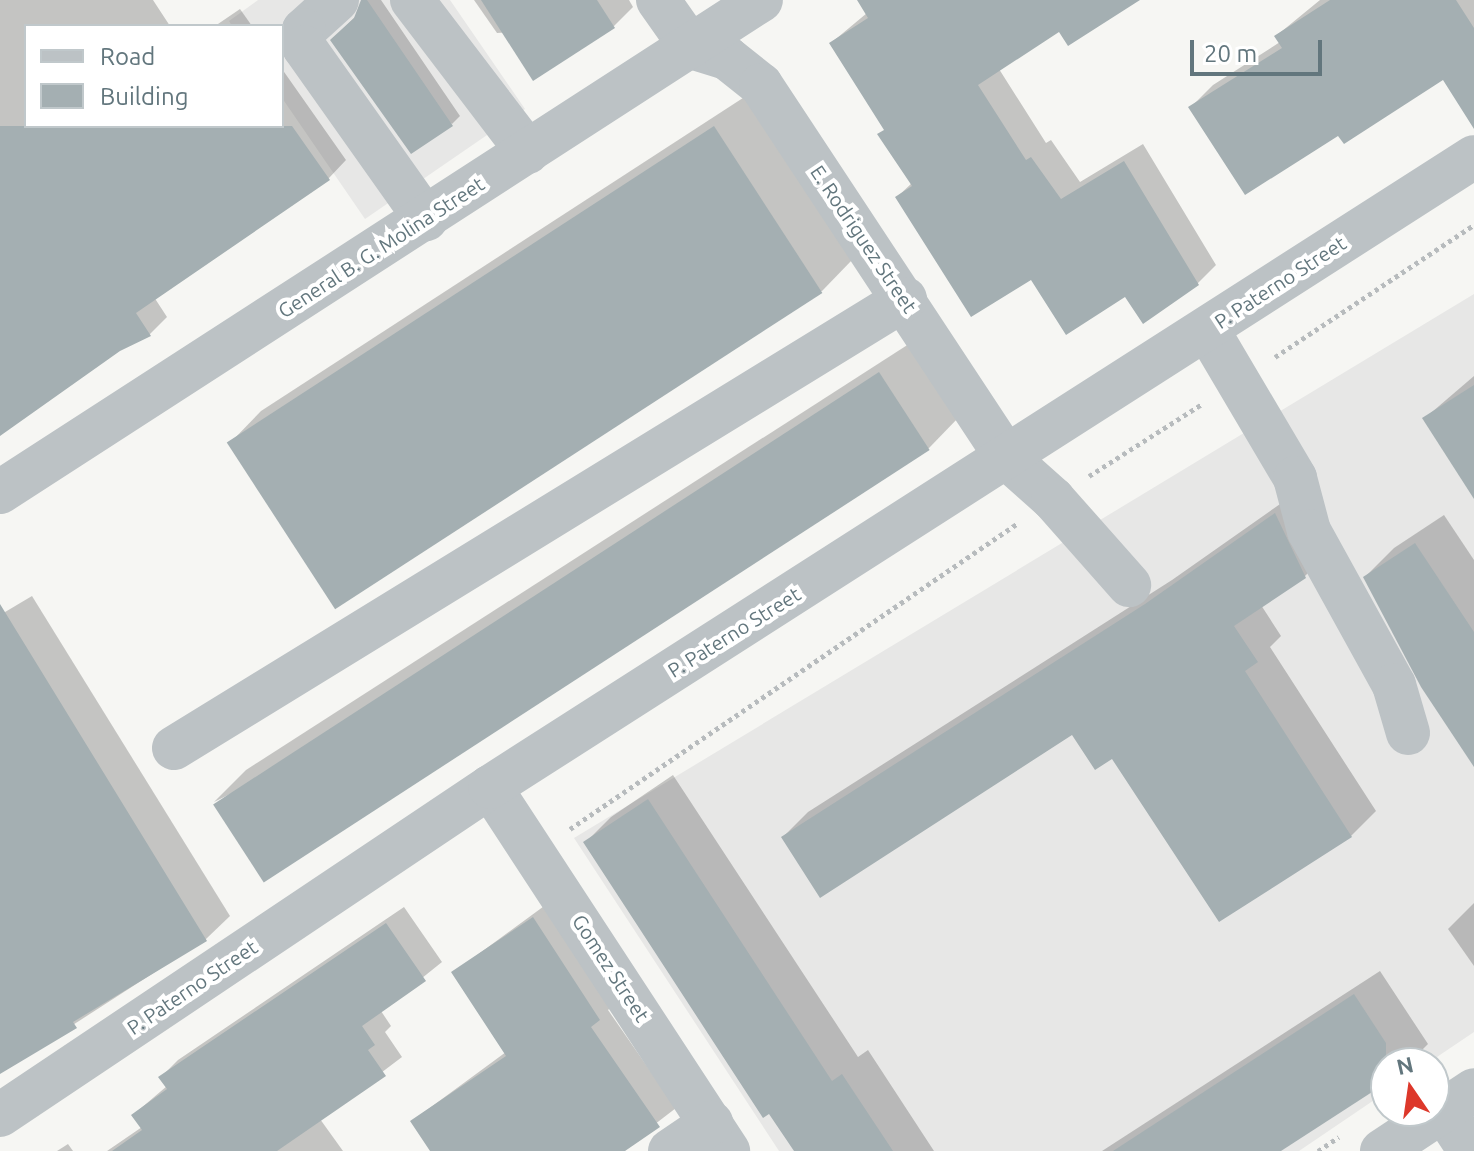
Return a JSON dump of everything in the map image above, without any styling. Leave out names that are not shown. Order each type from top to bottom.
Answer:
[{"type":"street","points":[[337,0],[309,23],[304,47],[426,219]]},
{"type":"street","points":[[412,0],[528,152]]},
{"type":"street","points":[[658,0],[691,47]]},
{"type":"street","name":"General B. G. Molina Street","points":[[0,492],[761,0]]},
{"type":"street","name":"E. Rodriguez Street","points":[[691,47],[727,58],[761,85],[1007,458],[1053,499],[1129,585]]},
{"type":"street","name":"P. Paterno Street","points":[[0,1115],[490,787],[1474,157]]},
{"type":"street","points":[[174,748],[905,299]]},
{"type":"street","points":[[1207,329],[1295,478],[1309,531],[1394,685],[1408,733]]},
{"type":"street","name":"Gomez Street","points":[[490,787],[534,848],[720,1137]]},
{"type":"street","points":[[1382,1151],[1458,1100],[1470,1151]]},
{"type":"street","points":[[670,1151],[720,1137]]},
{"type":"path","points":[[534,848],[1053,499],[1238,382],[1474,225]]},
{"type":"shaded area","points":[[258,0],[450,0],[525,109],[365,219],[284,101],[284,24],[231,24],[229,21]]},
{"type":"shaded area","points":[[1474,294],[1474,1032],[1450,1048],[1370,1047],[1370,1103],[1299,1151],[779,1151],[574,838]]},
{"type":"building","points":[[361,0],[367,0],[453,126],[411,154],[330,40],[354,18]]},
{"type":"building","points":[[481,0],[597,0],[615,28],[533,81]]},
{"type":"building","points":[[857,0],[1140,0],[1068,46],[1059,32],[978,85],[1026,160],[1031,157],[1061,199],[1124,161],[1199,285],[1143,324],[1125,297],[1066,335],[1031,280],[971,317],[895,197],[912,186],[877,134],[884,130],[829,43],[868,18]]},
{"type":"building","points":[[1330,0],[1456,0],[1474,28],[1474,129],[1443,80],[1344,144],[1338,136],[1245,195],[1188,107],[1282,48],[1274,36]]},
{"type":"building","points":[[0,126],[292,126],[330,180],[136,313],[151,336],[120,351],[0,436]]},
{"type":"building","points":[[714,126],[822,293],[335,609],[227,442]]},
{"type":"building","points":[[879,372],[930,450],[264,882],[213,804]]},
{"type":"building","points":[[1474,385],[1474,499],[1422,418]]},
{"type":"building","points":[[1275,513],[1306,578],[1234,626],[1258,662],[1245,671],[1352,837],[1219,922],[1112,759],[1095,770],[1072,735],[820,898],[781,837],[1145,604]]},
{"type":"building","points":[[1415,543],[1474,632],[1474,767],[1421,687],[1363,577]]},
{"type":"building","points":[[0,604],[207,941],[73,1022],[77,1028],[0,1074]]},
{"type":"building","points":[[648,799],[832,1081],[842,1074],[893,1151],[794,1151],[769,1114],[763,1118],[583,842]]},
{"type":"building","points":[[533,917],[600,1020],[591,1027],[660,1127],[625,1151],[430,1151],[410,1121],[506,1056],[451,972]]},
{"type":"building","points":[[386,923],[426,981],[362,1026],[375,1045],[368,1050],[386,1076],[277,1151],[112,1151],[142,1130],[131,1115],[167,1089],[158,1077]]},
{"type":"building","points":[[1354,994],[1386,1043],[1386,1047],[1370,1047],[1370,1093],[1281,1151],[1113,1151]]}]
